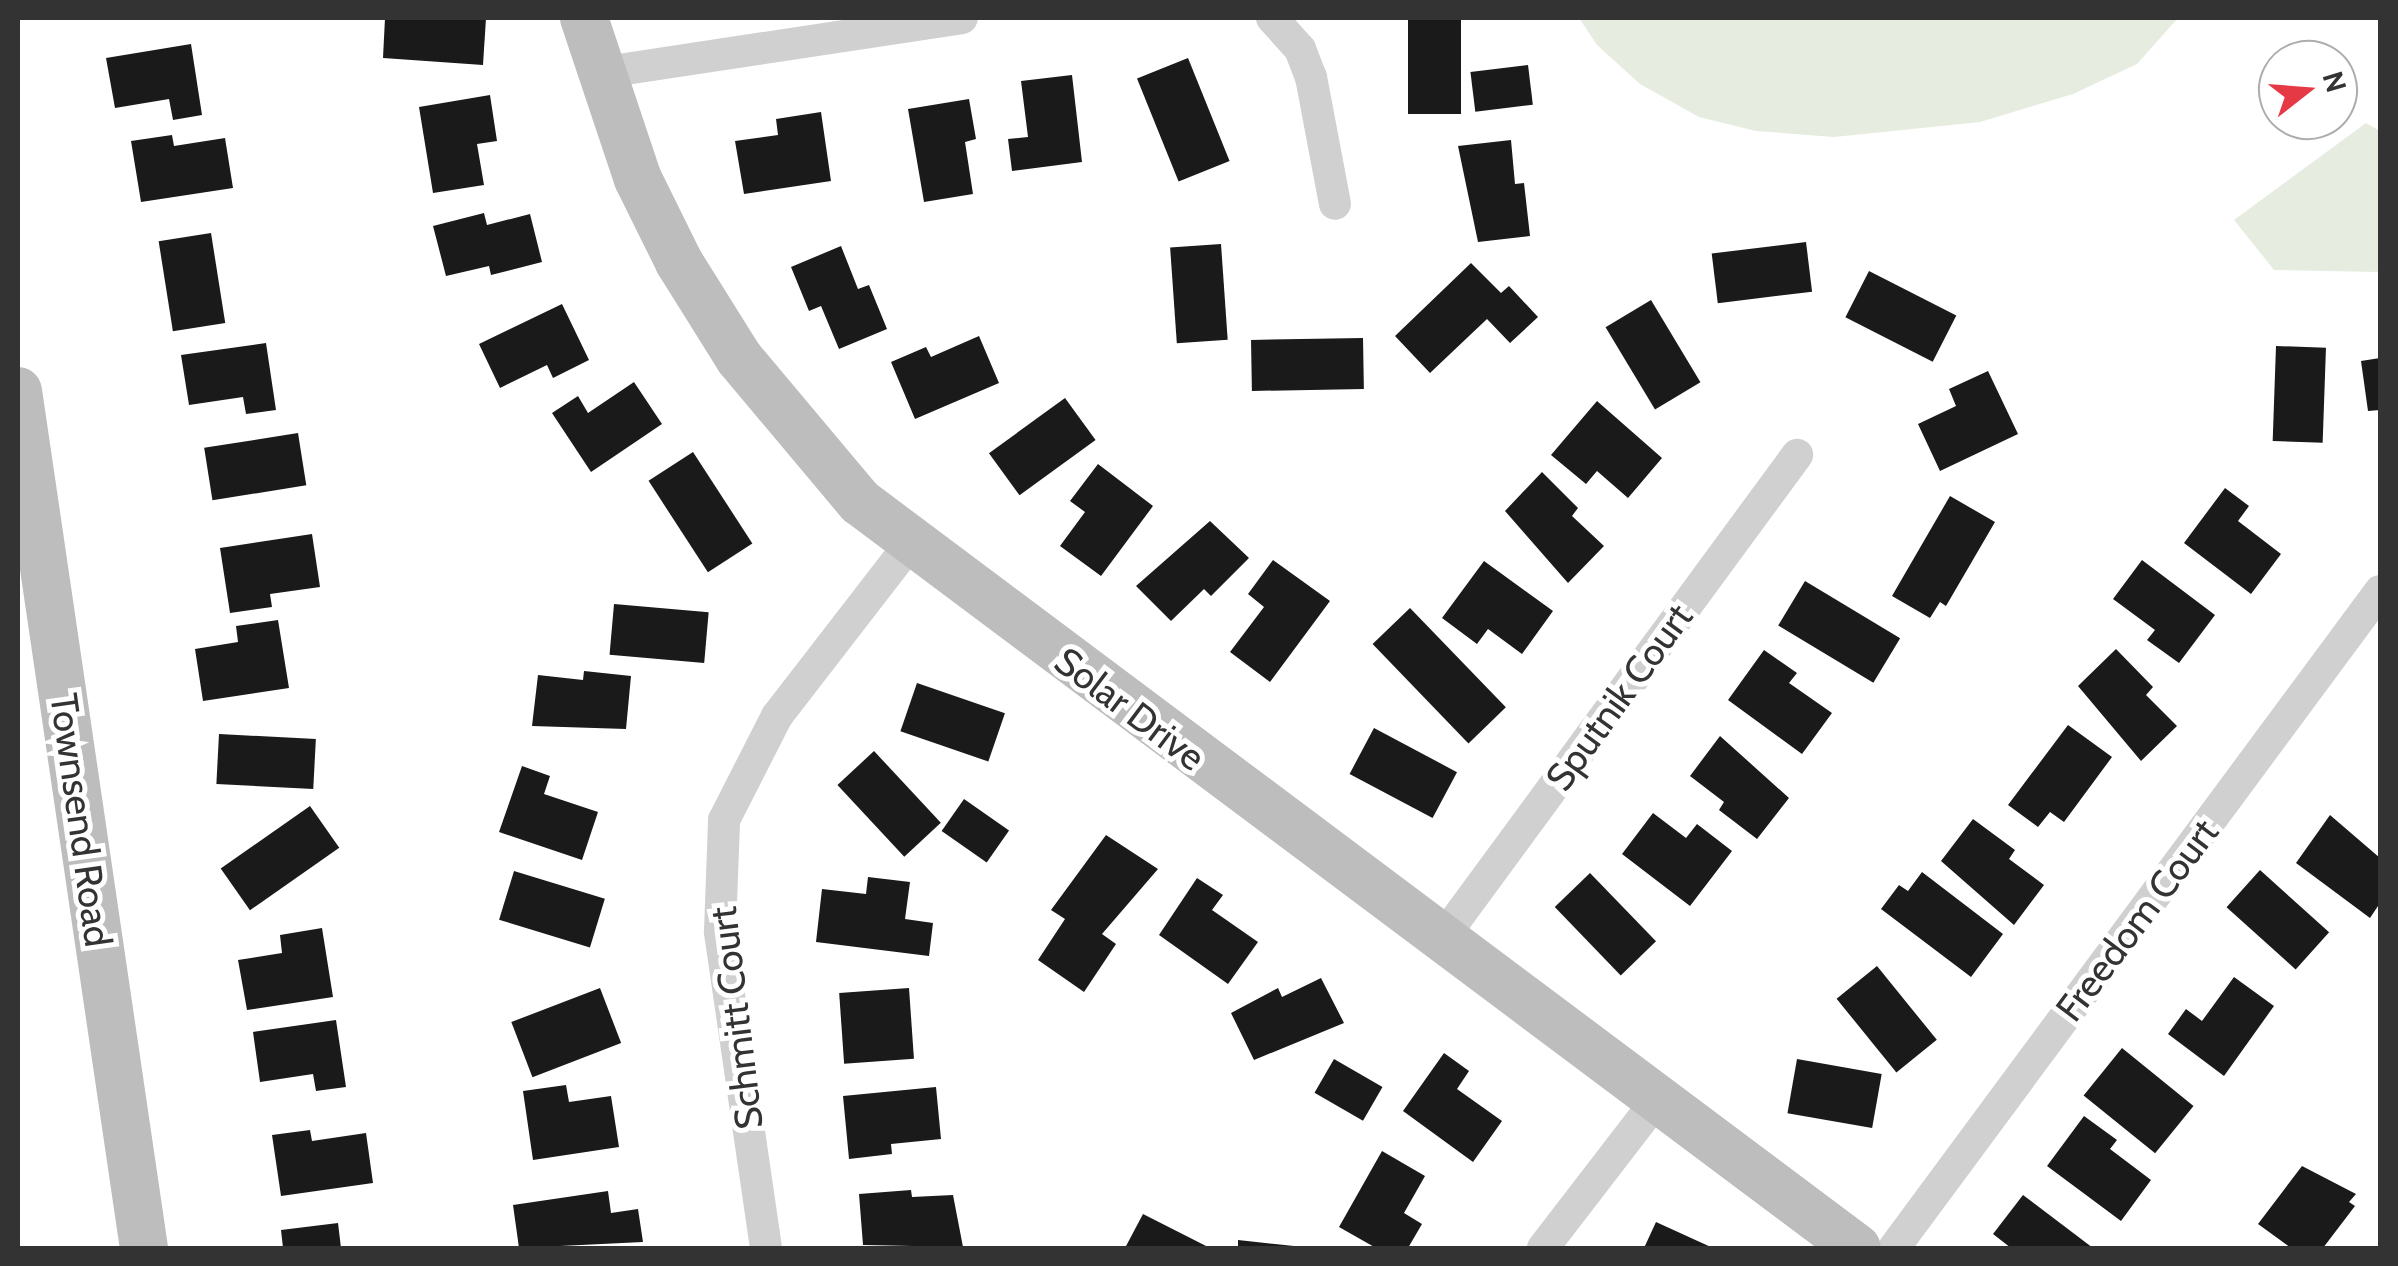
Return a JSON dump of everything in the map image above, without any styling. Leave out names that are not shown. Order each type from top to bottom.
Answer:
[{"type":"street","name":"Solar Drive","points":[[584,18],[599,73],[679,262],[739,358],[860,502],[910,544],[1857,1248]]},
{"type":"street","points":[[599,73],[962,18]]},
{"type":"street","points":[[1272,18],[1300,49],[1312,77],[1335,204]]},
{"type":"street","name":"Townsend Road","points":[[18,391],[144,1248]]},
{"type":"street","name":"Sputnik Court","points":[[1441,940],[1796,454]]},
{"type":"street","name":"Schmitt Court","points":[[766,1248],[720,932],[724,820],[777,716],[910,544]]},
{"type":"street","name":"Freedom Court","points":[[1894,1248],[2380,591]]},
{"type":"street","points":[[1543,1248],[1657,1100]]},
{"type":"shaded area","points":[[1579,18],[2178,18],[2137,64],[2073,94],[1980,122],[1834,137],[1756,131],[1699,117],[1640,84],[1597,45]]},
{"type":"shaded area","points":[[2366,123],[2380,131],[2380,272],[2274,270],[2234,220],[2343,140],[2358,140],[2358,129]]},
{"type":"building","points":[[385,18],[486,18],[483,65],[383,58]]},
{"type":"building","points":[[1408,18],[1461,18],[1461,114],[1408,114]]},
{"type":"building","points":[[191,44],[202,115],[173,120],[169,99],[115,108],[106,58]]},
{"type":"building","points":[[1188,58],[1230,161],[1179,182],[1137,79]]},
{"type":"building","points":[[1528,65],[1533,105],[1475,112],[1470,72]]},
{"type":"building","points":[[1072,75],[1082,162],[1012,171],[1008,139],[1028,137],[1021,81]]},
{"type":"building","points":[[490,95],[497,141],[477,144],[484,185],[433,193],[419,107]]},
{"type":"building","points":[[969,99],[976,139],[965,142],[973,194],[924,202],[908,109]]},
{"type":"building","points":[[821,112],[831,181],[744,194],[735,141],[778,135],[776,119]]},
{"type":"building","points":[[172,135],[174,146],[225,138],[233,188],[141,202],[131,141]]},
{"type":"building","points":[[1511,140],[1515,184],[1524,183],[1530,236],[1478,242],[1458,146]]},
{"type":"building","points":[[484,213],[487,225],[530,214],[542,262],[491,275],[489,266],[446,276],[433,226]]},
{"type":"building","points":[[211,233],[225,323],[173,331],[159,241]]},
{"type":"building","points":[[1806,242],[1812,292],[1718,303],[1712,254]]},
{"type":"building","points":[[1221,244],[1228,340],[1177,343],[1170,248]]},
{"type":"building","points":[[841,246],[858,289],[869,285],[887,329],[839,349],[821,306],[809,311],[791,267]]},
{"type":"building","points":[[1471,263],[1501,293],[1509,286],[1538,317],[1510,343],[1487,319],[1430,373],[1395,336]]},
{"type":"building","points":[[1869,271],[1956,315],[1933,362],[1845,317]]},
{"type":"building","points":[[1651,300],[1700,382],[1655,410],[1606,327]]},
{"type":"building","points":[[562,304],[589,360],[553,378],[547,365],[500,388],[479,344]]},
{"type":"building","points":[[979,336],[999,383],[915,419],[891,362],[926,347],[931,357]]},
{"type":"building","points":[[1363,338],[1364,389],[1252,391],[1251,340]]},
{"type":"building","points":[[266,343],[276,410],[246,414],[243,397],[189,405],[181,355]]},
{"type":"building","points":[[2276,346],[2326,348],[2323,443],[2273,441]]},
{"type":"building","points":[[2380,358],[2380,410],[2368,411],[2361,361]]},
{"type":"building","points":[[1988,371],[2018,434],[1940,471],[1918,424],[1956,406],[1949,389]]},
{"type":"building","points":[[634,382],[662,424],[591,472],[552,413],[578,396],[588,413]]},
{"type":"building","points":[[1065,398],[1096,440],[1020,495],[989,453]]},
{"type":"building","points":[[1597,401],[1662,458],[1628,498],[1597,471],[1586,484],[1551,455]]},
{"type":"building","points":[[298,433],[306,485],[212,500],[204,448]]},
{"type":"building","points":[[693,452],[752,543],[708,572],[649,481]]},
{"type":"building","points":[[1098,464],[1153,506],[1101,576],[1060,546],[1085,512],[1070,501]]},
{"type":"building","points":[[1542,472],[1578,508],[1572,516],[1604,546],[1568,583],[1505,511]]},
{"type":"building","points":[[2225,488],[2249,506],[2238,521],[2281,554],[2251,594],[2184,543]]},
{"type":"building","points":[[1950,496],[1995,522],[1946,606],[1940,602],[1930,618],[1892,596]]},
{"type":"building","points":[[1210,521],[1249,558],[1211,596],[1204,589],[1171,621],[1136,586]]},
{"type":"building","points":[[312,534],[320,587],[270,594],[272,607],[230,613],[220,548]]},
{"type":"building","points":[[1273,560],[1330,601],[1270,682],[1230,652],[1264,607],[1248,594]]},
{"type":"building","points":[[2142,560],[2215,615],[2179,663],[2147,640],[2155,630],[2113,599]]},
{"type":"building","points":[[1484,561],[1553,611],[1522,654],[1488,629],[1477,644],[1442,618]]},
{"type":"building","points":[[1805,581],[1900,638],[1873,683],[1778,626]]},
{"type":"building","points":[[614,604],[709,612],[704,663],[610,655]]},
{"type":"building","points":[[1410,608],[1506,707],[1468,743],[1373,644]]},
{"type":"building","points":[[278,620],[289,688],[203,701],[195,649],[238,642],[236,626]]},
{"type":"building","points":[[2116,649],[2153,687],[2146,695],[2177,726],[2141,761],[2078,686]]},
{"type":"building","points":[[1764,650],[1797,673],[1789,683],[1832,713],[1802,754],[1728,700]]},
{"type":"building","points":[[584,671],[631,676],[626,729],[532,726],[538,675],[583,680]]},
{"type":"building","points":[[917,683],[1005,713],[988,761],[900,731]]},
{"type":"building","points":[[2068,725],[2112,757],[2064,822],[2050,812],[2038,827],[2008,805]]},
{"type":"building","points":[[1374,728],[1457,772],[1433,818],[1350,774]]},
{"type":"building","points":[[219,734],[316,739],[313,789],[216,784]]},
{"type":"building","points":[[1720,736],[1789,798],[1757,839],[1719,810],[1724,802],[1690,776]]},
{"type":"building","points":[[874,751],[941,823],[904,857],[837,785]]},
{"type":"building","points":[[522,766],[550,776],[544,794],[598,812],[582,860],[499,832]]},
{"type":"building","points":[[964,799],[1009,831],[987,862],[942,831]]},
{"type":"building","points":[[310,806],[339,848],[250,910],[221,869]]},
{"type":"building","points":[[1653,813],[1686,838],[1697,824],[1732,851],[1690,906],[1622,854]]},
{"type":"building","points":[[2330,815],[2380,858],[2380,903],[2370,918],[2296,863]]},
{"type":"building","points":[[1973,819],[2015,850],[2009,859],[2044,885],[2014,925],[1941,861]]},
{"type":"building","points":[[1106,835],[1158,869],[1102,934],[1116,944],[1084,992],[1038,960],[1065,919],[1051,910]]},
{"type":"building","points":[[2260,870],[2329,932],[2296,969],[2227,907]]},
{"type":"building","points":[[514,871],[605,899],[590,948],[499,920]]},
{"type":"building","points":[[1922,872],[2003,934],[1971,977],[1881,909],[1899,885],[1908,891]]},
{"type":"building","points":[[1590,873],[1656,941],[1621,975],[1555,907]]},
{"type":"building","points":[[868,877],[910,882],[905,919],[933,923],[929,956],[816,942],[822,889],[866,894]]},
{"type":"building","points":[[1197,878],[1223,895],[1212,910],[1258,942],[1228,984],[1159,935]]},
{"type":"building","points":[[322,928],[333,997],[247,1010],[238,960],[282,953],[280,935]]},
{"type":"building","points":[[1877,966],[1937,1040],[1896,1073],[1837,999]]},
{"type":"building","points":[[2234,977],[2274,1006],[2224,1076],[2168,1034],[2186,1009],[2202,1021]]},
{"type":"building","points":[[1321,978],[1344,1023],[1254,1060],[1231,1013],[1278,988],[1282,997]]},
{"type":"building","points":[[600,988],[621,1043],[532,1077],[511,1022]]},
{"type":"building","points":[[909,988],[914,1059],[844,1064],[839,993]]},
{"type":"building","points":[[336,1020],[346,1087],[316,1091],[313,1074],[260,1082],[253,1032]]},
{"type":"building","points":[[2122,1048],[2193,1106],[2155,1153],[2084,1095]]},
{"type":"building","points":[[1444,1053],[1469,1071],[1457,1089],[1502,1121],[1473,1162],[1403,1111]]},
{"type":"building","points":[[1334,1059],[1382,1087],[1363,1121],[1314,1093]]},
{"type":"building","points":[[1797,1059],[1882,1074],[1872,1128],[1787,1113]]},
{"type":"building","points":[[566,1085],[569,1102],[611,1096],[619,1147],[533,1160],[523,1091]]},
{"type":"building","points":[[936,1087],[941,1139],[891,1144],[892,1154],[849,1159],[843,1096]]},
{"type":"building","points":[[2084,1116],[2117,1140],[2110,1149],[2151,1180],[2121,1221],[2047,1166]]},
{"type":"building","points":[[310,1130],[312,1141],[366,1133],[373,1183],[281,1196],[272,1135]]},
{"type":"building","points":[[1382,1151],[1425,1176],[1404,1213],[1422,1224],[1408,1248],[1376,1248],[1339,1227]]},
{"type":"building","points":[[2302,1166],[2356,1194],[2349,1202],[2355,1206],[2323,1248],[2291,1248],[2258,1224]]},
{"type":"building","points":[[911,1190],[912,1197],[953,1195],[963,1247],[863,1245],[859,1194]]},
{"type":"building","points":[[608,1191],[611,1213],[638,1209],[643,1242],[519,1248],[513,1205]]},
{"type":"building","points":[[2023,1195],[2093,1248],[2011,1248],[1993,1234]]},
{"type":"building","points":[[1143,1214],[1210,1248],[1125,1248]]},
{"type":"building","points":[[1656,1222],[1713,1248],[1644,1248]]},
{"type":"building","points":[[338,1223],[341,1248],[283,1248],[281,1230]]},
{"type":"building","points":[[1238,1240],[1294,1246],[1294,1248],[1238,1248]]}]
